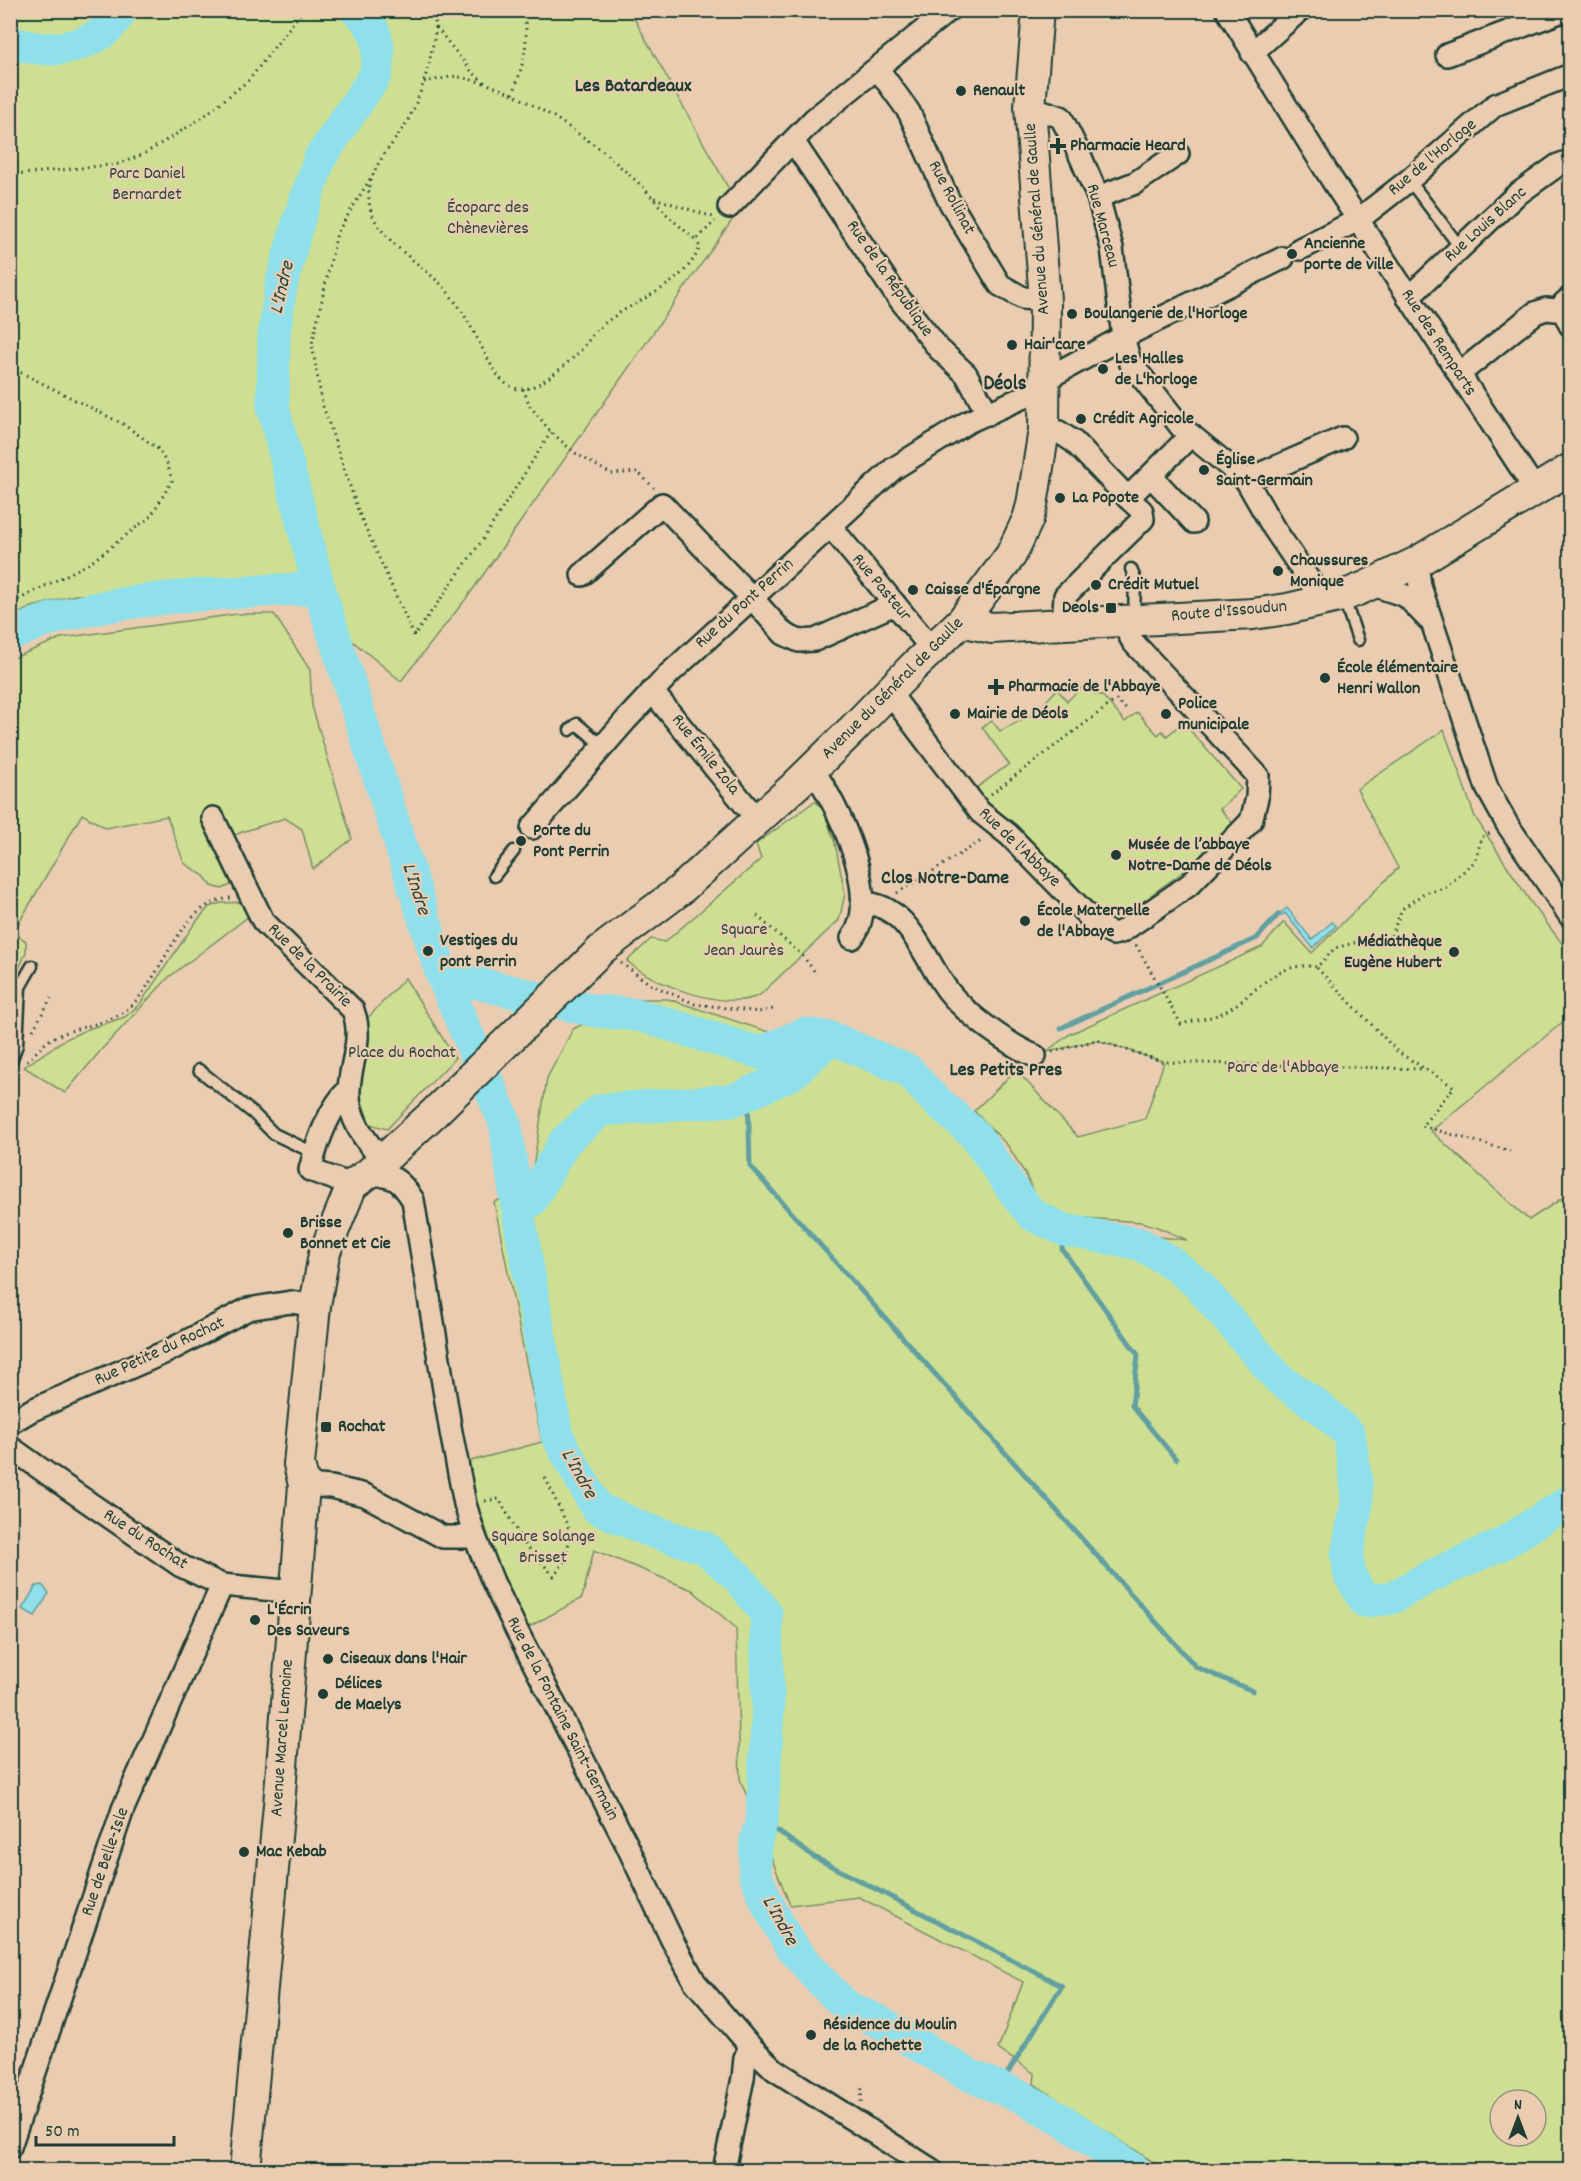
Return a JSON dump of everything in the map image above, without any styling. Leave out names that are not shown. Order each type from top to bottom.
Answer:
[{"type":"main road","name":"Avenue du Général de Gaulle","points":[[487,1061],[602,949],[679,891],[812,769],[962,621],[1003,568],[1028,519],[1044,430],[1045,300],[1030,107],[1038,10]]},
{"type":"main road","name":"Route d'Issoudun","points":[[962,621],[974,626],[991,628],[1252,614],[1287,609],[1332,598],[1370,584],[1417,562],[1570,469]]},
{"type":"main road","name":"Avenue Marcel Lemoine","points":[[245,2170],[279,1805],[304,1485],[299,1464],[315,1306],[324,1254],[368,1172],[487,1061]]},
{"type":"main road","name":"Avenue Marcel Lemoine","points":[[304,1485],[315,1467],[329,1304],[339,1255],[360,1207],[368,1172]]},
{"type":"street","points":[[729,207],[814,119],[949,10]]},
{"type":"street","name":"Rue des Remparts","points":[[1227,10],[1408,298],[1536,491]]},
{"type":"street","points":[[1252,53],[1300,10]]},
{"type":"street","points":[[1447,55],[1565,10]]},
{"type":"street","name":"Rue Rollinat","points":[[878,69],[909,112],[948,199],[1000,285],[1023,298],[1045,300]]},
{"type":"street","name":"Rue de l'Horloge","points":[[1046,386],[1123,336],[1358,220],[1409,180],[1495,105],[1570,75]]},
{"type":"street","name":"Rue Marceau","points":[[1030,107],[1061,117],[1080,153],[1098,197],[1112,248],[1123,336],[1130,362],[1181,427],[1246,480]]},
{"type":"street","name":"Rue de la République","points":[[793,141],[894,292],[939,349],[966,374],[988,414]]},
{"type":"street","points":[[1098,197],[1135,183],[1178,154]]},
{"type":"street","name":"Rue Louis Blanc","points":[[1408,298],[1515,196],[1558,165],[1570,161]]},
{"type":"street","points":[[1570,291],[1562,298],[1570,338]]},
{"type":"street","points":[[1563,304],[1563,310],[1570,326]]},
{"type":"street","points":[[1459,374],[1535,313],[1563,304]]},
{"type":"street","name":"Rue du Pont Perrin","points":[[531,829],[652,691],[893,469],[968,422],[1046,386]]},
{"type":"street","points":[[1044,430],[1059,432],[1074,442],[1142,511],[1143,519],[1065,596],[1062,624]]},
{"type":"street","points":[[1128,498],[1191,435]]},
{"type":"street","points":[[1332,598],[1311,582],[1273,527],[1246,480],[1343,438]]},
{"type":"street","points":[[1151,476],[1194,522]]},
{"type":"street","points":[[582,575],[662,504],[752,597],[784,634],[799,641],[815,640],[895,604]]},
{"type":"street","name":"Rue Pasteur","points":[[831,527],[932,649]]},
{"type":"street","points":[[1417,562],[1420,586],[1487,788],[1507,824],[1570,916]]},
{"type":"street","points":[[1370,584],[1406,596],[1432,624]]},
{"type":"street","points":[[1127,928],[1189,885],[1251,821],[1257,798],[1258,776],[1133,642],[1128,619]]},
{"type":"street","name":"Rue Émile Zola","points":[[652,691],[746,806],[759,818]]},
{"type":"street","name":"Rue de l'Abbaye","points":[[889,692],[975,806],[1009,835],[1098,926],[1113,934],[1127,928]]},
{"type":"street","points":[[812,769],[834,803],[853,853],[862,903],[859,929],[852,938]]},
{"type":"street","name":"Rue de la Prairie","points":[[213,818],[263,921],[353,1010],[357,1026],[356,1051],[348,1090],[354,1118],[371,1149],[368,1172]]},
{"type":"street","points":[[862,903],[874,903],[900,919],[912,933],[949,991],[963,1007],[1017,1048],[1035,1056]]},
{"type":"street","name":"Rue de la Prairie","points":[[314,1153],[336,1102],[348,1090]]},
{"type":"street","points":[[314,1153],[310,1170],[368,1172]]},
{"type":"street","name":"Rue de la Fontaine Saint-Germain","points":[[368,1172],[385,1175],[401,1182],[413,1200],[451,1432],[465,1504],[475,1537],[502,1601],[695,1982],[750,2046],[775,2070],[932,2170]]},
{"type":"street","name":"Rue Petite du Rochat","points":[[10,1423],[32,1410],[168,1351],[248,1309],[291,1302],[315,1306]]},
{"type":"street","name":"Rue du Rochat","points":[[10,1447],[181,1566],[222,1586],[295,1592]]},
{"type":"street","points":[[304,1485],[331,1487],[365,1495],[443,1537],[475,1537]]},
{"type":"street","name":"Rue de Belle-Isle","points":[[10,2147],[123,1809],[222,1586]]},
{"type":"street","points":[[724,2170],[743,2078],[744,2058],[750,2046]]},
{"type":"lane","points":[[1409,180],[1460,247]]},
{"type":"lane","points":[[1128,619],[1135,579],[1131,569]]},
{"type":"lane","points":[[1332,598],[1358,640]]},
{"type":"lane","points":[[570,730],[577,724],[603,746]]},
{"type":"lane","points":[[494,876],[514,851]]},
{"type":"lane","points":[[10,1064],[17,1045],[20,987],[32,966]]},
{"type":"lane","points":[[199,1070],[254,1113],[274,1134],[314,1153]]},
{"type":"path","points":[[10,178],[22,174],[119,164],[144,154],[199,120],[249,80],[303,10]]},
{"type":"path","points":[[433,10],[436,27],[428,73],[411,115],[384,153],[337,233],[312,344],[322,403],[359,513],[414,636],[483,539],[551,432]]},
{"type":"path","points":[[513,94],[526,42],[522,10]]},
{"type":"path","points":[[436,27],[461,60],[485,83]]},
{"type":"path","points":[[370,179],[369,203],[381,229],[405,254],[436,279],[454,300],[492,368],[507,385],[523,389],[543,381],[580,352],[598,328],[671,282],[694,260],[700,247],[696,240],[670,218],[652,197],[602,150],[554,117],[513,94],[485,83],[456,76],[424,82]]},
{"type":"path","points":[[652,197],[717,219],[696,240]]},
{"type":"path","points":[[10,367],[123,424],[157,448],[168,465],[172,481],[151,516],[90,563],[10,604]]},
{"type":"path","points":[[523,389],[530,406],[551,432],[575,453],[611,474],[638,472],[662,497],[662,504]]},
{"type":"path","points":[[975,806],[1116,700],[1128,711]]},
{"type":"path","points":[[885,908],[890,897],[990,836],[992,822]]},
{"type":"path","points":[[1317,967],[1335,948],[1354,943],[1388,943],[1402,909],[1424,893],[1445,888],[1475,861],[1482,837],[1507,824]]},
{"type":"path","points":[[27,1061],[51,1039],[109,1019],[131,1006],[157,971],[186,924],[202,907],[221,898],[251,896]]},
{"type":"path","points":[[757,916],[802,955],[814,972]]},
{"type":"path","points":[[1127,928],[1181,1024],[1225,1012],[1284,969],[1306,965],[1317,967],[1398,1052],[1454,1087],[1422,1126],[1510,1151]]},
{"type":"path","points":[[602,949],[650,984],[695,1004],[759,1012],[773,1008]]},
{"type":"path","points":[[1035,1056],[1097,1040],[1164,1062],[1425,1069]]},
{"type":"path","points":[[465,1504],[499,1499],[523,1542],[554,1576],[565,1561],[571,1533],[544,1475]]},
{"type":"green space","points":[[10,11],[630,11],[740,209],[469,595],[401,681],[276,578],[264,585],[215,593],[167,596],[75,595],[29,608],[11,618]]},
{"type":"green space","points":[[238,614],[274,614],[310,670],[312,706],[352,839],[313,869],[302,829],[285,818],[242,832],[218,842],[235,883],[222,889],[212,886],[204,876],[184,863],[167,816],[106,828],[82,814],[13,933],[26,941],[26,952],[11,988],[11,659],[61,638]]},
{"type":"green space","points":[[1086,684],[1095,694],[1102,695],[1125,722],[1137,712],[1158,735],[1162,731],[1167,736],[1183,722],[1241,789],[1220,809],[1236,827],[1201,859],[1151,895],[1155,902],[1134,915],[1108,923],[993,813],[975,789],[1009,764],[982,727],[992,721],[1000,731],[1036,713],[1057,689],[1067,701]]},
{"type":"green space","points":[[1444,730],[1475,817],[1530,901],[1570,954],[1570,1016],[1431,1131],[1529,1220],[1570,1193],[1570,2170],[1165,2170],[1034,2084],[1035,2074],[998,2049],[1023,1982],[859,1897],[790,1905],[740,1779],[736,1628],[692,1590],[594,1550],[582,1598],[527,1628],[505,1584],[463,1463],[542,1442],[494,1202],[530,1187],[547,1078],[573,1029],[632,999],[668,999],[937,1087],[1029,1222],[1187,1240],[1141,1222],[1071,1217],[1039,1206],[1026,1175],[1008,1146],[974,1111],[1016,1070],[1078,1137],[1145,1119],[1164,1062],[1097,1040],[1044,1053],[1070,1034],[1262,947],[1284,922],[1312,953],[1398,868],[1357,789]]},
{"type":"green space","name":"Square Jean Jaurès","points":[[815,801],[823,809],[835,843],[845,894],[839,920],[760,995],[746,999],[710,998],[654,979],[627,961],[651,939],[665,942],[761,859],[756,844]]},
{"type":"green space","points":[[248,902],[253,913],[169,977],[102,1049],[65,1093],[24,1067],[64,1040],[88,1029],[125,1017],[140,1004],[195,923],[209,907],[221,903]]},
{"type":"green space","name":"Place du Rochat","points":[[405,978],[455,1058],[387,1129],[370,1124],[358,1091],[363,1023]]},
{"type":"water","points":[[1287,908],[1312,940],[1332,922],[1336,926],[1313,948],[1285,913],[1281,916],[1279,914]]},
{"type":"water","points":[[42,1585],[49,1593],[35,1616],[22,1609],[36,1586]]},
{"type":"waterway","name":"L'Indre","points":[[10,43],[48,49],[74,46],[93,38],[109,27],[121,10]]},
{"type":"waterway","name":"L'Indre","points":[[356,10],[370,24],[377,40],[378,57],[375,76],[320,158],[299,219],[281,286],[274,335],[273,407],[319,588],[442,975],[505,1123],[557,1436],[597,1508],[645,1529],[705,1548],[737,1576],[766,1613],[768,1707],[762,1820],[756,1840],[755,1874],[768,1905],[790,1945],[847,2007],[880,2022],[969,2075],[1022,2097],[1061,2119],[1134,2170]]},
{"type":"waterway","name":"L'Indre","points":[[10,635],[54,618],[119,604],[186,596],[319,588]]},
{"type":"waterway","points":[[1061,1028],[1257,938],[1279,914]]},
{"type":"waterway","points":[[442,975],[595,1011],[639,1015],[760,1053],[804,1034],[831,1038],[909,1071],[929,1094],[975,1135],[1033,1215],[1064,1230],[1140,1244],[1172,1263],[1199,1285],[1279,1379],[1323,1410],[1349,1434],[1357,1503],[1347,1554],[1350,1576],[1365,1601],[1392,1598],[1427,1578],[1502,1544],[1570,1501]]},
{"type":"waterway","points":[[517,1205],[531,1201],[565,1141],[601,1110],[734,1100],[792,1074],[831,1038]]},
{"type":"waterway","points":[[748,1093],[750,1166],[1196,1667],[1253,1691]]},
{"type":"waterway","points":[[1064,1230],[1062,1249],[1138,1355],[1132,1406],[1176,1459]]},
{"type":"waterway","points":[[762,1820],[814,1857],[1062,1986],[999,2087]]},
{"type":"place","name":"Renault","points":[[961,91]]},
{"type":"place","name":"Pharmacie Heard","points":[[1058,146]]},
{"type":"place","name":"Ancienne porte de ville","points":[[1292,254]]},
{"type":"place","name":"Boulangerie de l'Horloge","points":[[1072,314]]},
{"type":"place","name":"Hair'care","points":[[1012,345]]},
{"type":"place","name":"Les Halles de L'horloge","points":[[1103,369]]},
{"type":"place","name":"Crédit Agricole","points":[[1081,419]]},
{"type":"place","name":"Église Saint-Germain","points":[[1204,470]]},
{"type":"place","name":"La Popote","points":[[1060,498]]},
{"type":"place","name":"Chaussures Monique","points":[[1278,571]]},
{"type":"place","name":"Crédit Mutuel","points":[[1096,585]]},
{"type":"place","name":"Caisse d'Épargne","points":[[913,590]]},
{"type":"place","name":"Deols","points":[[1111,608]]},
{"type":"place","name":"École élémentaire Henri Wallon","points":[[1325,678]]},
{"type":"place","name":"Pharmacie de l'Abbaye","points":[[996,687]]},
{"type":"place","name":"Mairie de Déols","points":[[955,714]]},
{"type":"place","name":"Police municipale","points":[[1166,714]]},
{"type":"place","name":"Porte du Pont Perrin","points":[[521,841]]},
{"type":"place","name":"Musée de l’abbaye Notre-Dame de Déols","points":[[1116,855]]},
{"type":"place","name":"École Maternelle de l'Abbaye","points":[[1025,921]]},
{"type":"place","name":"Vestiges du pont Perrin","points":[[428,951]]},
{"type":"place","name":"Médiathèque Eugène Hubert","points":[[1454,952]]},
{"type":"place","name":"Brisse Bonnet et Cie","points":[[288,1233]]},
{"type":"place","name":"Rochat","points":[[326,1427]]},
{"type":"place","name":"L'Écrin Des Saveurs","points":[[255,1620]]},
{"type":"place","name":"Ciseaux dans l'Hair","points":[[328,1659]]},
{"type":"place","name":"Délices de Maelys","points":[[323,1694]]},
{"type":"place","name":"Mac Kebab","points":[[244,1852]]},
{"type":"place","name":"Résidence du Moulin de la Rochette","points":[[811,2035]]},
{"type":"district","name":"Les Batardeaux","points":[[633,87]]},
{"type":"district","name":"Déols","points":[[1005,385]]},
{"type":"district","name":"Clos Notre-Dame","points":[[945,879]]},
{"type":"district","name":"Les Petits Pres","points":[[1006,1071]]},
{"type":"park label","name":"Parc Daniel Bernardet","points":[[147,184]]},
{"type":"park label","name":"Écoparc des Chènevières","points":[[488,218]]},
{"type":"park label","name":"Parc de l'Abbaye","points":[[1283,1068]]},
{"type":"park label","name":"Square Solange Brisset","points":[[543,1547]]}]
